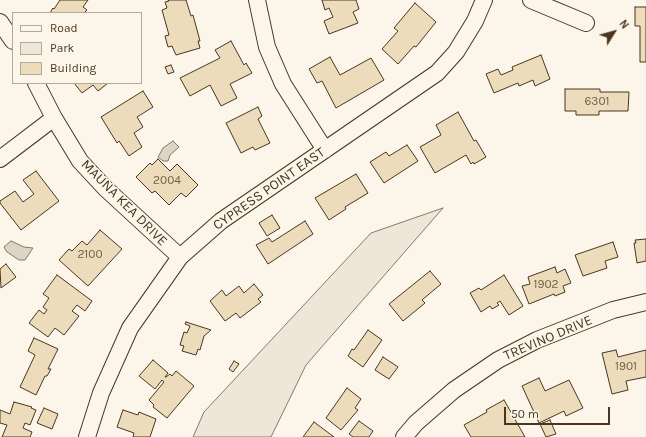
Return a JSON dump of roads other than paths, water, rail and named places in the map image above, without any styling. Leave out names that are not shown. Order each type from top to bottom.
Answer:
[{"type":"street","points":[[257,0],[267,47],[283,84],[325,150]]},
{"type":"street","name":"CYPRESS POINT EAST","points":[[87,437],[101,393],[130,328],[180,257],[221,221],[437,73],[456,52],[475,21],[484,0]]},
{"type":"street","points":[[531,0],[586,23]]},
{"type":"street","points":[[0,22],[12,40]]},
{"type":"street","name":"MAUNA KEA DRIVE","points":[[37,84],[54,118],[80,161],[105,188],[180,257]]},
{"type":"street","points":[[0,159],[54,118]]},
{"type":"street","name":"TREVINO DRIVE","points":[[404,437],[416,424],[454,390],[498,360],[537,340],[613,310],[646,302]]}]
